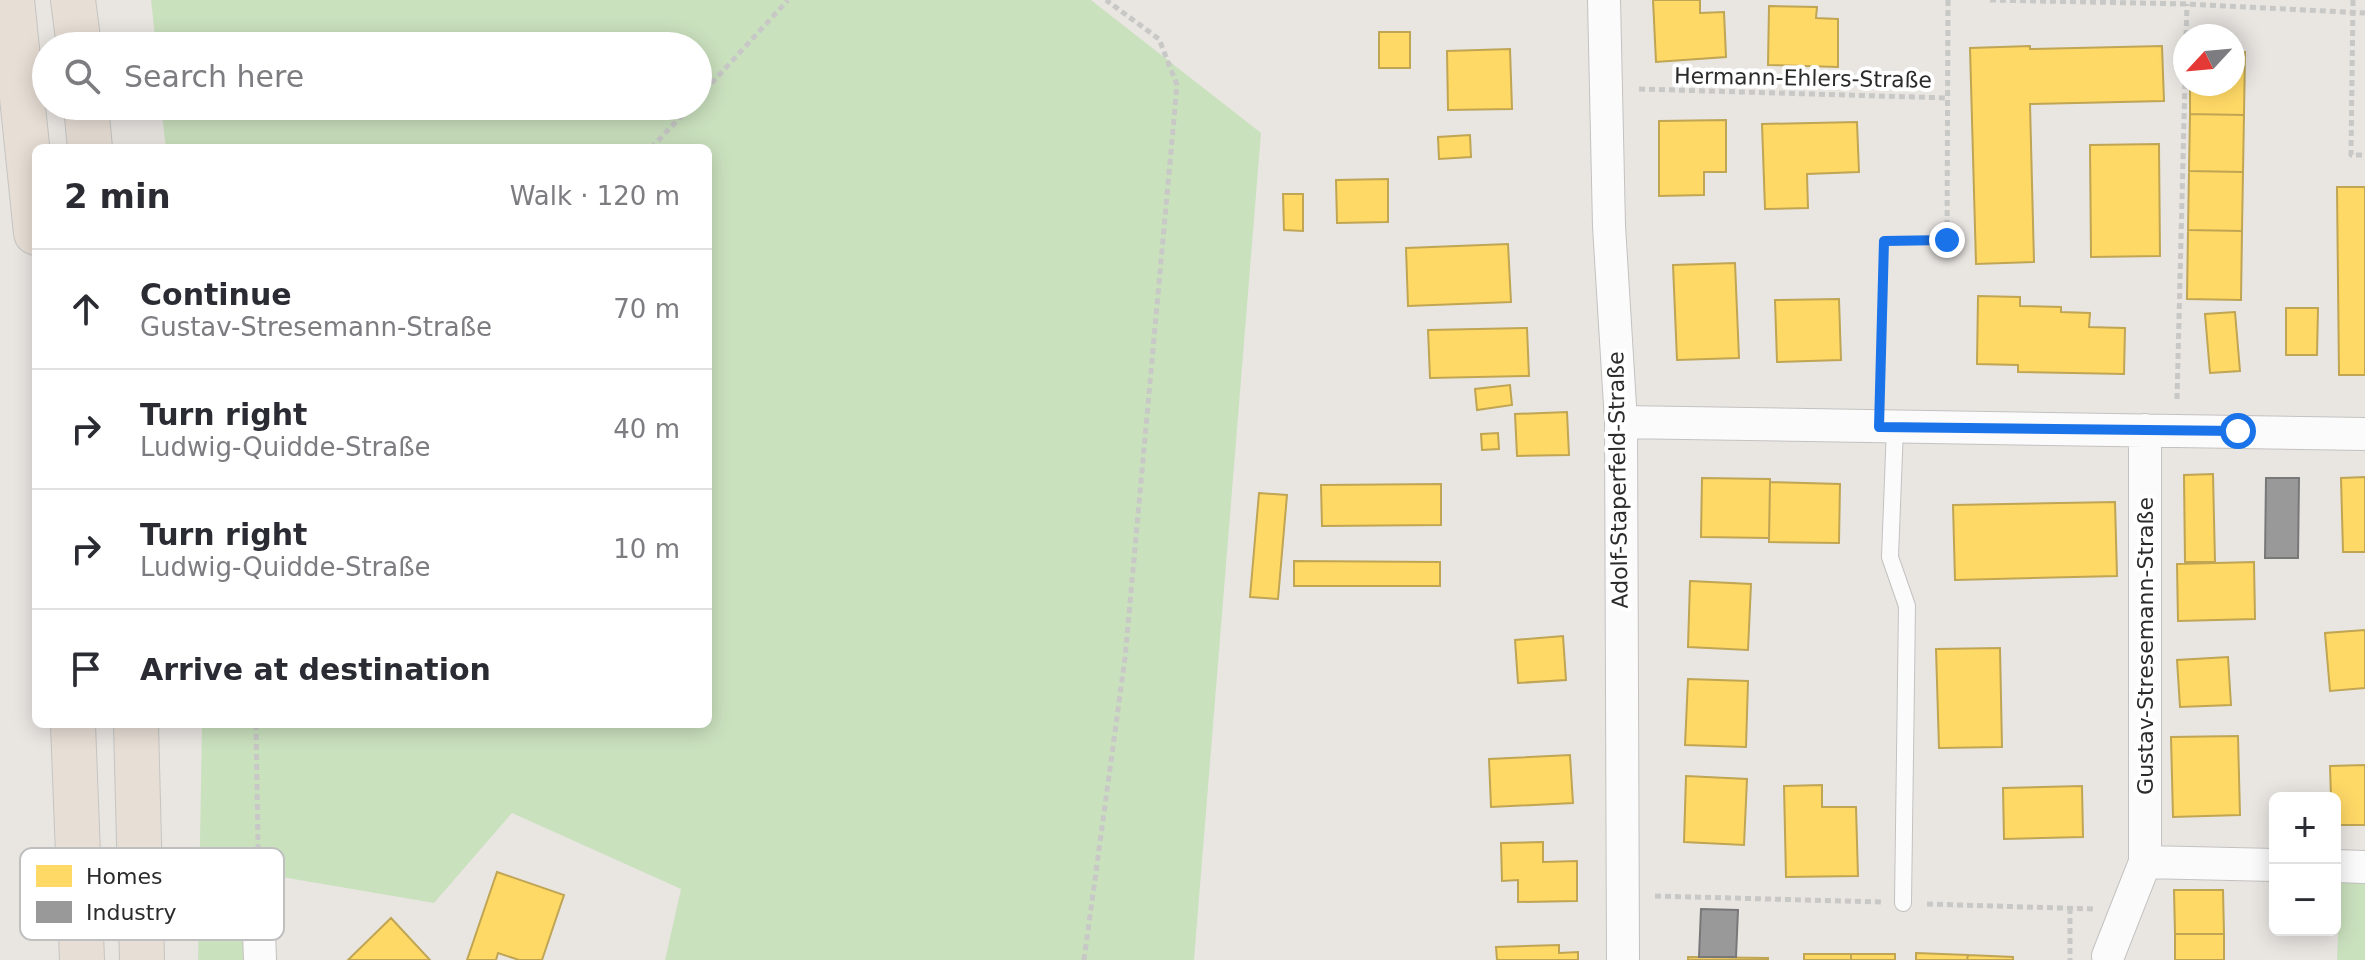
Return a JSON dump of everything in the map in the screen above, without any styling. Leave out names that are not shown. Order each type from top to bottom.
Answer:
[{"type":"highway","points":[[12,0],[32,194]]},
{"type":"highway","points":[[87,120],[90,144]]},
{"type":"highway","points":[[73,728],[78,848]]},
{"type":"highway","points":[[136,728],[139,848]]},
{"type":"highway","points":[[81,940],[82,960]]},
{"type":"highway","points":[[141,940],[142,960]]},
{"type":"street","name":"Adolf-Staperfeld-Straße","points":[[1604,0],[1612,309],[1621,422],[1623,960]]},
{"type":"street","points":[[1621,422],[2365,434]]},
{"type":"street","name":"Gustav-Stresemann-Straße","points":[[2108,956],[2145,862],[2145,430]]},
{"type":"street","points":[[2145,862],[2269,865]]},
{"type":"street","points":[[2341,866],[2365,867]]},
{"type":"lane","points":[[1887,427],[1890,557],[1907,606],[1903,903]]},
{"type":"path","points":[[712,83],[788,0]]},
{"type":"path","points":[[1084,960],[1125,658],[1177,85],[1159,39],[1106,0]]},
{"type":"path","name":"Hermann-Ehlers-Straße","points":[[1606,89],[1949,98],[1948,0]]},
{"type":"path","points":[[1990,0],[2187,4],[2365,13]]},
{"type":"path","points":[[2353,0],[2351,155],[2365,155]]},
{"type":"path","points":[[2186,24],[2187,4]]},
{"type":"path","points":[[2176,430],[2185,96]]},
{"type":"path","points":[[1887,427],[1884,241],[1947,240],[1949,98]]},
{"type":"path","points":[[655,144],[678,120]]},
{"type":"path","points":[[256,728],[258,848]]},
{"type":"path","points":[[1622,895],[2070,908],[2070,960]]},
{"type":"green space","points":[[151,0],[1091,0],[1261,133],[1194,960],[665,960],[681,889],[512,813],[434,903],[284,877],[284,848],[200,848],[202,728],[712,728],[712,144],[166,144],[163,120],[712,120],[712,32],[154,32]]},
{"type":"green space","points":[[2341,878],[2365,880],[2365,960],[2337,960],[2338,936],[2341,936]]},
{"type":"green space","points":[[198,940],[248,940],[248,960],[198,960]]},
{"type":"building: Homes","points":[[1653,0],[1700,0],[1700,13],[1724,12],[1726,57],[1656,62]]},
{"type":"building: Homes","points":[[1769,6],[1817,7],[1816,18],[1838,19],[1838,67],[1768,65]]},
{"type":"building: Homes","points":[[1379,32],[1410,32],[1410,68],[1379,68]]},
{"type":"building: Homes","points":[[2030,46],[2030,49],[2162,46],[2164,101],[2030,104],[2034,262],[1976,264],[1970,48]]},
{"type":"building: Homes","points":[[1510,49],[1512,109],[1448,110],[1447,51]]},
{"type":"building: Homes","points":[[2190,96],[2244,96],[2244,115],[2190,114]]},
{"type":"building: Homes","points":[[2190,114],[2244,115],[2243,172],[2189,171]]},
{"type":"building: Homes","points":[[1726,120],[1726,172],[1704,172],[1704,195],[1659,196],[1659,121]]},
{"type":"building: Homes","points":[[1857,122],[1859,172],[1807,174],[1808,208],[1765,209],[1762,124]]},
{"type":"building: Homes","points":[[1470,135],[1471,157],[1439,159],[1438,137]]},
{"type":"building: Homes","points":[[2159,144],[2160,256],[2091,257],[2090,145]]},
{"type":"building: Homes","points":[[2189,171],[2243,172],[2242,231],[2188,230]]},
{"type":"building: Homes","points":[[1388,179],[1388,222],[1337,223],[1336,180]]},
{"type":"building: Homes","points":[[2337,187],[2365,187],[2365,375],[2339,375]]},
{"type":"building: Homes","points":[[1283,194],[1303,194],[1303,231],[1284,230]]},
{"type":"building: Homes","points":[[2188,230],[2242,231],[2241,300],[2187,299]]},
{"type":"building: Homes","points":[[1508,244],[1511,302],[1408,306],[1406,248]]},
{"type":"building: Homes","points":[[1735,263],[1739,358],[1677,360],[1673,265]]},
{"type":"building: Homes","points":[[1978,296],[2020,297],[2020,306],[2061,307],[2061,312],[2090,313],[2089,327],[2125,328],[2124,374],[2018,372],[2018,365],[1977,364]]},
{"type":"building: Homes","points":[[1839,299],[1841,360],[1777,362],[1775,300]]},
{"type":"building: Homes","points":[[2286,308],[2318,308],[2317,355],[2286,355]]},
{"type":"building: Homes","points":[[2235,312],[2240,371],[2210,373],[2205,314]]},
{"type":"building: Homes","points":[[1527,328],[1529,376],[1430,378],[1428,330]]},
{"type":"building: Homes","points":[[1510,385],[1512,405],[1477,410],[1475,389]]},
{"type":"building: Homes","points":[[1567,412],[1569,455],[1517,456],[1515,414]]},
{"type":"building: Homes","points":[[1498,433],[1499,449],[1482,450],[1481,434]]},
{"type":"building: Homes","points":[[2213,474],[2215,562],[2185,562],[2184,475]]},
{"type":"building: Homes","points":[[2365,477],[2365,552],[2343,552],[2341,478]]},
{"type":"building: Homes","points":[[1702,478],[1770,479],[1769,538],[1701,537]]},
{"type":"building: Homes","points":[[1770,482],[1840,484],[1839,543],[1769,542]]},
{"type":"building: Homes","points":[[1441,484],[1441,525],[1322,526],[1321,485]]},
{"type":"building: Homes","points":[[1259,493],[1287,495],[1278,599],[1250,597]]},
{"type":"building: Homes","points":[[2115,502],[2117,576],[1955,580],[1953,505]]},
{"type":"building: Homes","points":[[1294,561],[1440,562],[1440,586],[1294,586]]},
{"type":"building: Homes","points":[[2254,562],[2255,619],[2178,621],[2177,564]]},
{"type":"building: Homes","points":[[1690,581],[1751,584],[1748,650],[1688,647]]},
{"type":"building: Homes","points":[[2365,630],[2365,688],[2330,691],[2325,633]]},
{"type":"building: Homes","points":[[1563,636],[1566,680],[1518,683],[1515,640]]},
{"type":"building: Homes","points":[[2000,648],[2002,747],[1939,748],[1936,649]]},
{"type":"building: Homes","points":[[2228,657],[2231,705],[2180,707],[2177,660]]},
{"type":"building: Homes","points":[[1688,679],[1748,681],[1746,747],[1685,745]]},
{"type":"building: Homes","points":[[2238,736],[2240,815],[2173,817],[2171,737]]},
{"type":"building: Homes","points":[[1570,755],[1573,803],[1491,807],[1489,759]]},
{"type":"building: Homes","points":[[2365,765],[2365,825],[2341,825],[2341,792],[2331,792],[2330,766]]},
{"type":"building: Homes","points":[[1686,776],[1747,779],[1744,845],[1684,842]]},
{"type":"building: Homes","points":[[1822,785],[1822,807],[1856,807],[1858,876],[1786,877],[1784,786]]},
{"type":"building: Homes","points":[[2082,786],[2083,837],[2004,839],[2003,788]]},
{"type":"building: Homes","points":[[1543,842],[1543,862],[1577,861],[1577,901],[1518,902],[1518,880],[1502,881],[1501,843]]},
{"type":"building: Homes","points":[[497,872],[564,895],[542,960],[519,960],[498,953],[496,960],[467,960]]},
{"type":"building: Homes","points":[[2174,890],[2223,890],[2224,934],[2175,934]]},
{"type":"building: Homes","points":[[391,918],[430,960],[348,960]]},
{"type":"building: Homes","points":[[2175,934],[2224,934],[2224,960],[2175,960]]},
{"type":"building: Homes","points":[[1559,945],[1559,953],[1578,952],[1578,960],[1497,960],[1496,947]]},
{"type":"building: Homes","points":[[1916,953],[1968,955],[1967,960],[1916,960]]},
{"type":"building: Homes","points":[[1804,954],[1851,954],[1851,960],[1804,960]]},
{"type":"building: Homes","points":[[1851,954],[1895,954],[1895,960],[1851,960]]},
{"type":"building: Homes","points":[[1968,955],[2013,957],[2013,960],[1967,960]]},
{"type":"building: Homes","points":[[1688,957],[1768,958],[1768,960],[1688,960]]},
{"type":"building: Industry","points":[[2266,478],[2299,478],[2298,558],[2265,558]]},
{"type":"building: Industry","points":[[1701,909],[1738,910],[1736,957],[1699,957]]},
{"type":"route","points":[[1947,240],[1884,241],[1879,427],[2238,431]]}]
